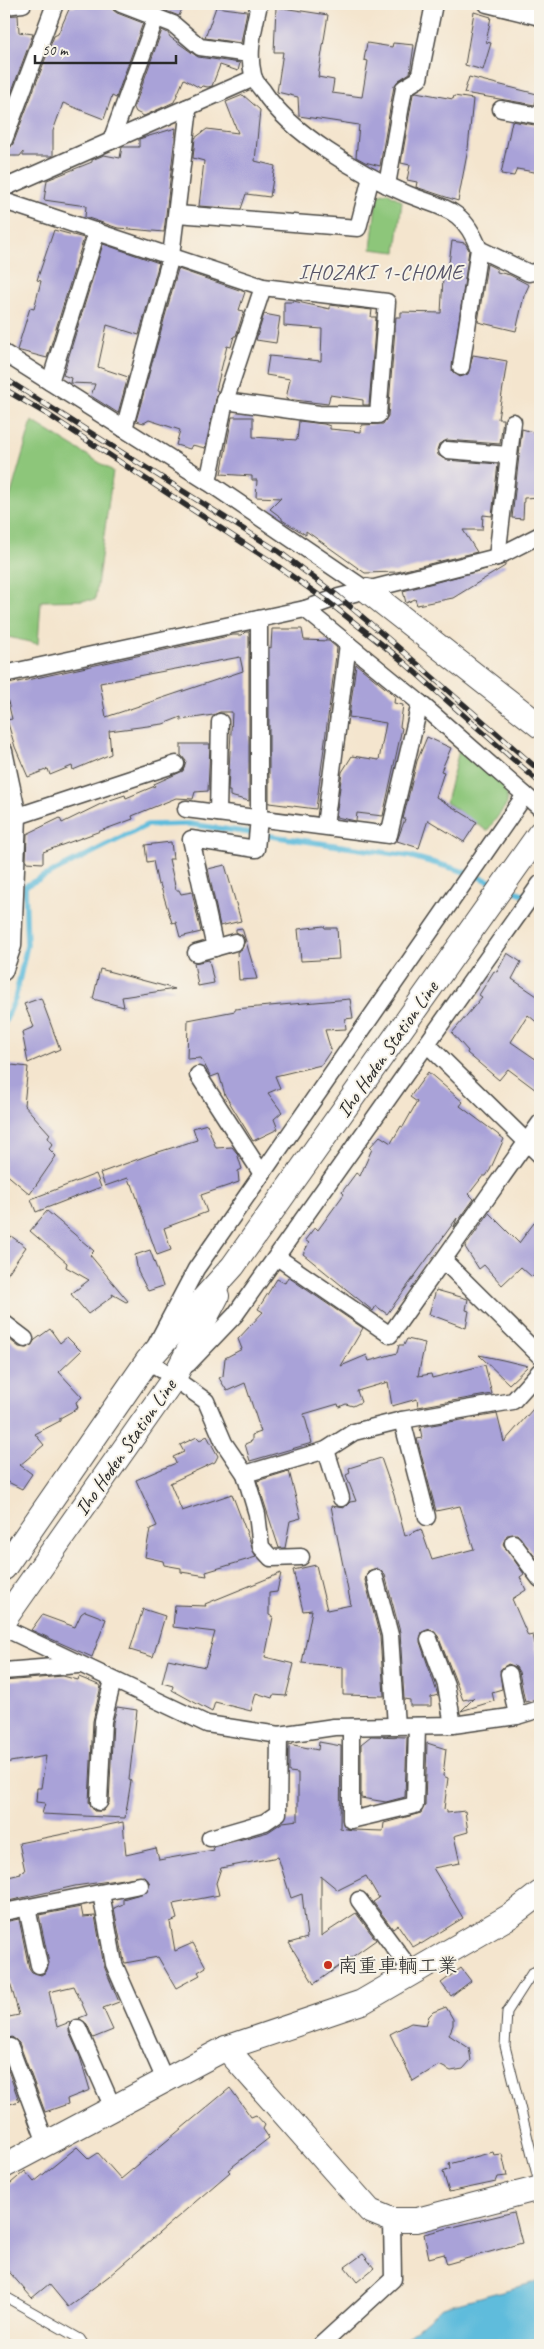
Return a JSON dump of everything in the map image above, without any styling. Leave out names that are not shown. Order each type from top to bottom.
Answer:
[{"type":"main road","points":[[368,591],[540,726]]},
{"type":"main road","name":"Iho Hoden Station Line","points":[[4,1568],[148,1360],[233,1266],[540,833]]},
{"type":"main road","name":"Iho Hoden Station Line","points":[[4,1620],[174,1378],[233,1266]]},
{"type":"main road","points":[[5,2163],[226,2048],[362,2002],[510,1916],[540,1894]]},
{"type":"main road","points":[[226,2048],[370,2211],[392,2220],[417,2220],[540,2188]]},
{"type":"street","points":[[4,6],[23,4]]},
{"type":"street","points":[[5,130],[55,4]]},
{"type":"street","points":[[121,4],[173,24],[200,46],[249,54]]},
{"type":"street","points":[[259,4],[249,54],[254,78],[272,106],[292,126],[371,178],[447,208],[458,215],[474,235],[480,248],[461,367]]},
{"type":"street","points":[[387,185],[404,88],[419,79],[434,4]]},
{"type":"street","points":[[487,4],[540,17]]},
{"type":"street","points":[[111,141],[156,17]]},
{"type":"street","points":[[4,188],[254,78]]},
{"type":"street","points":[[124,429],[171,256],[188,116],[186,108]]},
{"type":"street","points":[[501,109],[540,116]]},
{"type":"street","points":[[176,214],[358,228],[371,178]]},
{"type":"street","points":[[4,201],[263,287],[387,302],[378,415],[319,414],[225,401]]},
{"type":"street","points":[[50,382],[97,231]]},
{"type":"street","points":[[480,248],[529,273],[540,270]]},
{"type":"street","points":[[208,482],[225,401],[263,287]]},
{"type":"street","points":[[4,353],[208,482],[368,591]]},
{"type":"street","points":[[497,557],[512,422]]},
{"type":"street","points":[[447,450],[508,455]]},
{"type":"street","points":[[4,674],[305,609],[339,597],[497,557],[540,535]]},
{"type":"street","points":[[305,609],[420,703],[540,808]]},
{"type":"street","points":[[214,948],[191,839],[256,849],[259,818],[259,619]]},
{"type":"street","points":[[325,826],[348,644]]},
{"type":"street","points":[[186,809],[389,835],[420,703]]},
{"type":"street","points":[[218,813],[220,722]]},
{"type":"street","points":[[4,751],[13,825],[13,946],[4,972]]},
{"type":"street","points":[[13,825],[176,764]]},
{"type":"street","points":[[301,1557],[271,1558],[261,1547],[257,1514],[244,1474],[224,1443],[206,1401],[148,1360],[196,1269],[525,794]]},
{"type":"street","points":[[174,1378],[236,1315],[540,884]]},
{"type":"street","points":[[196,953],[236,942]]},
{"type":"street","points":[[428,1045],[540,1156]]},
{"type":"street","points":[[198,1076],[262,1174]]},
{"type":"street","points":[[277,1256],[390,1335],[540,1123]]},
{"type":"street","points":[[444,1261],[540,1356]]},
{"type":"street","points":[[4,1323],[25,1339]]},
{"type":"street","points":[[244,1474],[326,1450],[354,1432],[402,1420],[513,1401],[540,1371]]},
{"type":"street","points":[[402,1420],[427,1516]]},
{"type":"street","points":[[326,1450],[341,1498]]},
{"type":"street","points":[[513,1544],[540,1579]]},
{"type":"street","points":[[375,1578],[378,1619],[390,1635],[396,1726]]},
{"type":"street","points":[[4,1628],[207,1724],[279,1736],[334,1727],[453,1725],[518,1716],[540,1710]]},
{"type":"street","points":[[429,1639],[446,1685],[453,1725]]},
{"type":"street","points":[[4,1671],[80,1665]]},
{"type":"street","points":[[509,1674],[518,1716]]},
{"type":"street","points":[[99,1802],[103,1721],[114,1680]]},
{"type":"street","points":[[351,1727],[351,1820],[415,1805],[417,1726]]},
{"type":"street","points":[[210,1838],[265,1822],[278,1812],[279,1736]]},
{"type":"street","points":[[4,1912],[140,1885]]},
{"type":"street","points":[[100,1893],[114,1964],[165,2080]]},
{"type":"street","points":[[359,1900],[412,1973]]},
{"type":"street","points":[[27,1908],[38,1965]]},
{"type":"street","points":[[78,2028],[113,2108]]},
{"type":"street","points":[[10,2047],[46,2143]]},
{"type":"street","points":[[321,2345],[393,2279],[392,2220]]},
{"type":"lane","points":[[540,1969],[532,1973],[507,2012],[504,2046],[540,2188]]},
{"type":"lane","points":[[4,2296],[80,2339],[84,2345]]},
{"type":"green space","points":[[387,192],[402,201],[396,252],[371,249],[377,195]]},
{"type":"green space","points":[[32,421],[113,471],[95,600],[41,601],[38,644],[4,636],[4,518]]},
{"type":"green space","points":[[460,746],[507,788],[507,804],[487,831],[446,802]]},
{"type":"water","points":[[540,2281],[540,2345],[398,2345],[442,2307]]},
{"type":"building","points":[[75,4],[111,4],[113,10],[117,13],[143,23],[116,98],[112,96],[104,119],[63,103],[53,131],[53,156],[23,156],[23,152],[20,156],[4,156],[4,150],[10,148],[13,144],[54,36],[58,34],[70,7],[75,7]]},
{"type":"building","points":[[148,4],[184,4],[179,16]]},
{"type":"building","points":[[216,7],[247,11],[241,43],[205,38]]},
{"type":"building","points":[[276,7],[328,15],[318,77],[334,80],[332,93],[362,97],[368,61],[364,60],[367,43],[392,47],[393,43],[414,45],[410,73],[399,80],[394,86],[380,166],[365,162],[356,157],[359,125],[299,116],[298,97],[277,92],[283,52],[274,52]]},
{"type":"building","points":[[474,12],[491,17],[486,42],[491,43],[483,70],[465,65]]},
{"type":"building","points":[[18,15],[19,32],[33,34],[4,112],[4,16]]},
{"type":"building","points":[[162,30],[198,57],[240,63],[238,71],[220,65],[212,86],[202,86],[200,88],[184,79],[174,102],[144,116],[136,112],[134,108]]},
{"type":"building","points":[[469,77],[537,94],[535,105],[464,93]]},
{"type":"building","points":[[416,92],[453,99],[454,96],[473,99],[468,149],[458,201],[416,187],[417,182],[407,180],[410,165],[401,163],[413,94]]},
{"type":"building","points":[[243,95],[260,110],[255,161],[275,166],[270,197],[246,194],[241,209],[199,206],[204,161],[193,158],[195,138],[207,129],[238,133],[226,102]]},
{"type":"building","points":[[512,121],[540,126],[540,173],[517,169],[514,176],[501,174]]},
{"type":"building","points":[[176,128],[164,232],[118,228],[85,217],[86,206],[44,200],[47,180],[92,162],[92,160],[104,155],[120,158],[122,147],[139,147],[139,139]]},
{"type":"building","points":[[54,230],[84,238],[47,358],[17,350],[30,308],[34,309],[41,281],[37,280]]},
{"type":"building","points":[[452,241],[465,243],[469,250],[452,371],[460,377],[468,374],[473,355],[507,361],[498,419],[503,419],[500,444],[447,440],[439,444],[437,450],[438,455],[446,460],[498,464],[492,516],[483,515],[482,530],[463,530],[477,552],[397,572],[365,573],[306,531],[306,535],[282,520],[270,509],[281,498],[256,497],[257,480],[252,480],[252,476],[221,474],[232,417],[253,417],[253,437],[297,440],[299,421],[324,424],[330,426],[330,429],[361,432],[362,425],[383,424],[388,416],[396,317],[401,317],[401,312],[441,313],[443,278],[447,278]]},
{"type":"building","points":[[103,244],[159,263],[139,335],[107,325],[98,367],[128,377],[118,413],[91,396],[95,384],[70,383],[71,378],[63,375]]},
{"type":"building","points":[[487,264],[497,269],[497,272],[510,275],[529,285],[524,296],[516,331],[478,322]]},
{"type":"building","points":[[178,269],[245,292],[239,310],[244,311],[236,336],[234,336],[231,347],[227,346],[205,448],[192,445],[190,449],[176,445],[180,430],[149,420],[144,423],[136,421]]},
{"type":"building","points":[[293,301],[330,309],[330,305],[372,310],[371,317],[376,317],[369,405],[363,405],[363,400],[330,395],[328,404],[286,399],[290,379],[266,375],[269,356],[321,361],[322,329],[284,326],[284,302]]},
{"type":"building","points":[[264,314],[280,317],[276,343],[256,340]]},
{"type":"building","points":[[522,429],[540,434],[540,497],[524,498],[523,519],[512,518]]},
{"type":"building","points":[[505,564],[505,566],[453,598],[417,605],[415,599],[406,603],[403,591]]},
{"type":"building","points":[[272,629],[302,629],[304,640],[329,641],[337,648],[316,809],[269,803],[269,647],[271,648]]},
{"type":"building","points":[[245,632],[249,632],[249,801],[230,796],[230,791],[228,791],[232,712],[220,712],[213,715],[181,720],[181,717],[163,724],[109,731],[111,754],[73,770],[72,766],[50,775],[48,769],[28,777],[15,747],[7,720],[12,719],[4,685],[233,635],[242,635]],"holes":[[[240,657],[243,671],[106,717],[100,683]]]},
{"type":"building","points":[[356,664],[395,696],[394,703],[403,705],[400,727],[402,728],[383,816],[357,813],[356,821],[336,817],[342,772],[352,756],[379,760],[386,723],[349,717]]},
{"type":"building","points":[[427,737],[451,748],[441,771],[444,772],[436,797],[477,822],[464,842],[428,820],[419,848],[397,841],[405,819],[403,819],[417,761]]},
{"type":"building","points":[[181,744],[210,744],[208,791],[195,792],[193,799],[176,798],[132,816],[133,819],[43,852],[43,863],[26,862],[27,834],[60,818],[62,823],[107,801],[125,795],[126,798],[155,786],[154,784],[183,771],[186,761],[181,755]]},
{"type":"building","points":[[171,842],[173,859],[169,859],[176,890],[179,890],[181,894],[192,892],[201,932],[180,937],[176,922],[172,923],[160,884],[158,885],[153,861],[147,862],[145,845]]},
{"type":"building","points":[[225,865],[241,921],[220,926],[208,869]]},
{"type":"building","points":[[324,926],[325,928],[337,928],[339,959],[301,961],[298,929]]},
{"type":"building","points":[[242,928],[257,979],[239,980],[237,952],[242,949],[245,940],[242,935],[236,932],[236,929]]},
{"type":"building","points":[[507,953],[521,962],[512,979],[540,998],[540,1025],[528,1015],[511,1042],[540,1062],[540,1093],[508,1069],[499,1080],[467,1053],[468,1051],[452,1033],[482,997],[479,995],[494,971],[497,972]]},
{"type":"building","points":[[209,960],[214,983],[198,986],[194,963]]},
{"type":"building","points":[[100,969],[175,989],[122,997],[124,1007],[93,999]]},
{"type":"building","points":[[41,998],[60,1049],[28,1063],[22,1032],[34,1027],[24,1004]]},
{"type":"building","points":[[350,999],[353,1018],[345,1019],[346,1029],[325,1030],[331,1050],[321,1065],[275,1076],[280,1088],[268,1093],[282,1112],[274,1119],[278,1129],[253,1141],[225,1095],[219,1074],[211,1077],[201,1058],[187,1059],[188,1020],[235,1011],[235,1009]]},
{"type":"building","points":[[4,1064],[28,1067],[24,1105],[50,1134],[48,1138],[53,1144],[49,1149],[56,1156],[30,1194],[4,1172]]},
{"type":"building","points":[[428,1072],[463,1102],[460,1106],[504,1139],[490,1170],[469,1194],[474,1199],[454,1227],[457,1218],[387,1314],[376,1306],[373,1311],[303,1254],[309,1243],[305,1240],[315,1227],[318,1230],[344,1194],[342,1192],[356,1173],[360,1176],[372,1149],[370,1147],[380,1136],[391,1143],[401,1126],[403,1127],[417,1102],[410,1097]]},
{"type":"building","points":[[207,1124],[216,1148],[232,1147],[237,1153],[242,1169],[238,1171],[239,1182],[201,1195],[207,1212],[164,1228],[171,1250],[157,1255],[132,1184],[130,1184],[128,1178],[105,1186],[100,1173],[197,1140],[193,1128]]},
{"type":"building","points":[[96,1174],[101,1187],[36,1212],[31,1199]]},
{"type":"building","points":[[47,1211],[94,1251],[90,1255],[128,1301],[126,1302],[112,1294],[113,1296],[88,1314],[71,1294],[89,1280],[66,1267],[67,1263],[30,1231]]},
{"type":"building","points":[[489,1213],[519,1243],[540,1215],[540,1268],[532,1277],[521,1267],[502,1285],[484,1265],[479,1269],[465,1247]]},
{"type":"building","points":[[11,1236],[26,1247],[4,1279],[4,1243]]},
{"type":"building","points":[[150,1250],[163,1286],[148,1291],[138,1272],[135,1255]]},
{"type":"building","points":[[288,1277],[363,1328],[341,1366],[367,1355],[369,1361],[397,1353],[399,1345],[404,1345],[407,1339],[425,1343],[418,1376],[431,1374],[432,1378],[485,1365],[492,1394],[418,1407],[417,1399],[392,1406],[388,1382],[357,1391],[361,1402],[353,1406],[346,1404],[339,1407],[338,1404],[304,1414],[312,1443],[250,1461],[245,1444],[252,1441],[252,1435],[261,1432],[245,1383],[227,1391],[219,1378],[223,1376],[225,1358],[242,1349],[238,1339],[263,1312],[258,1309],[277,1279],[285,1283]]},
{"type":"building","points":[[436,1290],[468,1299],[466,1310],[469,1311],[466,1328],[429,1314]]},
{"type":"building","points":[[50,1329],[60,1343],[67,1337],[81,1351],[59,1372],[82,1397],[76,1402],[78,1408],[60,1418],[60,1421],[35,1434],[44,1445],[20,1465],[32,1474],[22,1489],[4,1480],[4,1335],[19,1347],[28,1348]]},
{"type":"building","points":[[479,1355],[503,1360],[528,1366],[509,1384]]},
{"type":"building","points":[[540,1401],[540,1563],[517,1534],[507,1535],[503,1544],[524,1574],[520,1577],[526,1590],[512,1599],[528,1636],[533,1635],[540,1666],[540,1698],[525,1702],[519,1672],[516,1667],[508,1664],[500,1670],[502,1689],[492,1692],[494,1701],[461,1711],[474,1698],[463,1700],[438,1636],[430,1629],[422,1632],[420,1642],[438,1695],[431,1697],[431,1706],[410,1706],[410,1700],[404,1699],[400,1632],[385,1575],[377,1568],[368,1571],[365,1580],[380,1637],[384,1696],[343,1695],[343,1667],[302,1663],[312,1610],[303,1611],[293,1570],[316,1565],[327,1610],[351,1605],[331,1506],[344,1508],[350,1502],[356,1501],[346,1475],[350,1473],[349,1468],[381,1458],[394,1495],[405,1536],[421,1529],[432,1560],[474,1549],[460,1506],[436,1511],[417,1439],[422,1438],[420,1427],[497,1414],[504,1442]]},
{"type":"building","points":[[207,1436],[218,1456],[215,1462],[170,1483],[182,1511],[232,1494],[256,1557],[206,1572],[207,1576],[181,1572],[181,1568],[164,1565],[163,1561],[145,1557],[150,1529],[157,1526],[136,1480],[176,1463],[173,1457],[184,1452],[180,1445],[197,1437],[200,1440]]},
{"type":"building","points":[[289,1471],[301,1518],[290,1521],[285,1548],[279,1548],[257,1481]]},
{"type":"building","points":[[281,1573],[277,1592],[269,1593],[269,1615],[273,1617],[265,1657],[294,1664],[286,1696],[273,1695],[272,1698],[256,1693],[251,1711],[215,1702],[212,1712],[172,1690],[173,1686],[162,1683],[168,1659],[205,1667],[215,1632],[173,1627],[175,1605],[206,1606],[205,1604]]},
{"type":"building","points":[[143,1609],[165,1616],[153,1657],[130,1650]]},
{"type":"building","points":[[85,1611],[106,1619],[92,1657],[31,1630],[42,1615],[75,1627],[81,1614]]},
{"type":"building","points":[[63,1676],[78,1680],[79,1677],[101,1686],[93,1721],[89,1802],[94,1811],[103,1811],[109,1803],[113,1722],[117,1707],[137,1710],[129,1780],[131,1781],[125,1818],[42,1814],[45,1803],[36,1802],[37,1788],[41,1788],[46,1756],[4,1763],[4,1681]]},
{"type":"building","points":[[371,1736],[407,1737],[405,1797],[386,1802],[361,1798],[361,1744]]},
{"type":"building","points":[[319,1742],[341,1746],[340,1828],[353,1830],[383,1831],[384,1823],[421,1813],[425,1805],[427,1743],[446,1749],[443,1776],[448,1778],[444,1809],[447,1810],[447,1813],[465,1811],[468,1832],[454,1836],[460,1863],[433,1868],[463,1918],[413,1947],[398,1925],[393,1929],[373,1902],[379,1898],[366,1876],[338,1890],[321,1876],[321,1936],[356,1913],[376,1940],[314,1984],[289,1943],[307,1938],[302,1894],[291,1898],[278,1857],[221,1868],[216,1883],[219,1895],[173,1904],[177,1919],[170,1922],[175,1951],[193,1943],[206,1967],[198,1972],[200,1975],[176,1988],[158,1957],[125,1963],[124,1961],[114,1908],[123,1904],[123,1899],[147,1892],[150,1883],[144,1876],[75,1886],[4,1902],[4,1878],[21,1874],[20,1872],[25,1871],[19,1843],[123,1822],[126,1855],[156,1848],[159,1860],[214,1850],[213,1847],[268,1832],[283,1822],[298,1820],[298,1773],[289,1772],[289,1744],[318,1750]]},
{"type":"building","points":[[81,1907],[83,1917],[95,1916],[104,1966],[119,2002],[103,2008],[113,2030],[93,2038],[87,2024],[79,2018],[87,2015],[74,1986],[49,1992],[57,2027],[70,2022],[69,2032],[80,2057],[90,2090],[67,2099],[68,2104],[45,2112],[19,2043],[12,2037],[4,2040],[4,2018],[19,2015],[9,1978],[4,1946],[4,1922],[19,1919],[29,1968],[32,1972],[41,1975],[46,1972],[49,1963],[39,1915]]},
{"type":"building","points":[[461,1968],[471,1981],[451,1996],[441,1983]]},
{"type":"building","points":[[446,2007],[453,2019],[449,2035],[469,2048],[471,2060],[463,2069],[451,2071],[439,2065],[413,2081],[390,2034],[411,2023],[426,2025],[429,2016],[433,2012]]},
{"type":"building","points":[[4,2059],[19,2101],[4,2106]]},
{"type":"building","points":[[230,2088],[251,2117],[256,2115],[265,2125],[263,2129],[269,2138],[228,2170],[230,2172],[109,2276],[68,2307],[49,2284],[32,2298],[4,2266],[4,2189],[25,2171],[34,2182],[77,2147],[89,2159],[98,2153],[121,2179]]},
{"type":"building","points":[[493,2152],[494,2155],[502,2154],[507,2176],[498,2177],[496,2182],[449,2192],[443,2172],[450,2169],[449,2164]]},
{"type":"building","points":[[514,2212],[522,2243],[447,2264],[444,2254],[429,2258],[424,2234]]},
{"type":"building","points":[[363,2254],[374,2268],[357,2282],[345,2267]]},
{"type":"waterway","points":[[4,1024],[15,999],[27,945],[25,886],[147,825],[189,824],[409,856],[456,869],[498,884]]},
{"type":"waterway","points":[[509,889],[540,900]]},
{"type":"railway","points":[[4,378],[278,551],[339,597],[540,771]]},
{"type":"railway","points":[[4,389],[47,414],[269,560],[327,601],[399,658],[540,783]]},
{"type":"place","name":"南重車輌工業","points":[[328,1965]]},
{"type":"district","name":"IHOZAKI 1-CHOME","points":[[381,272]]}]
